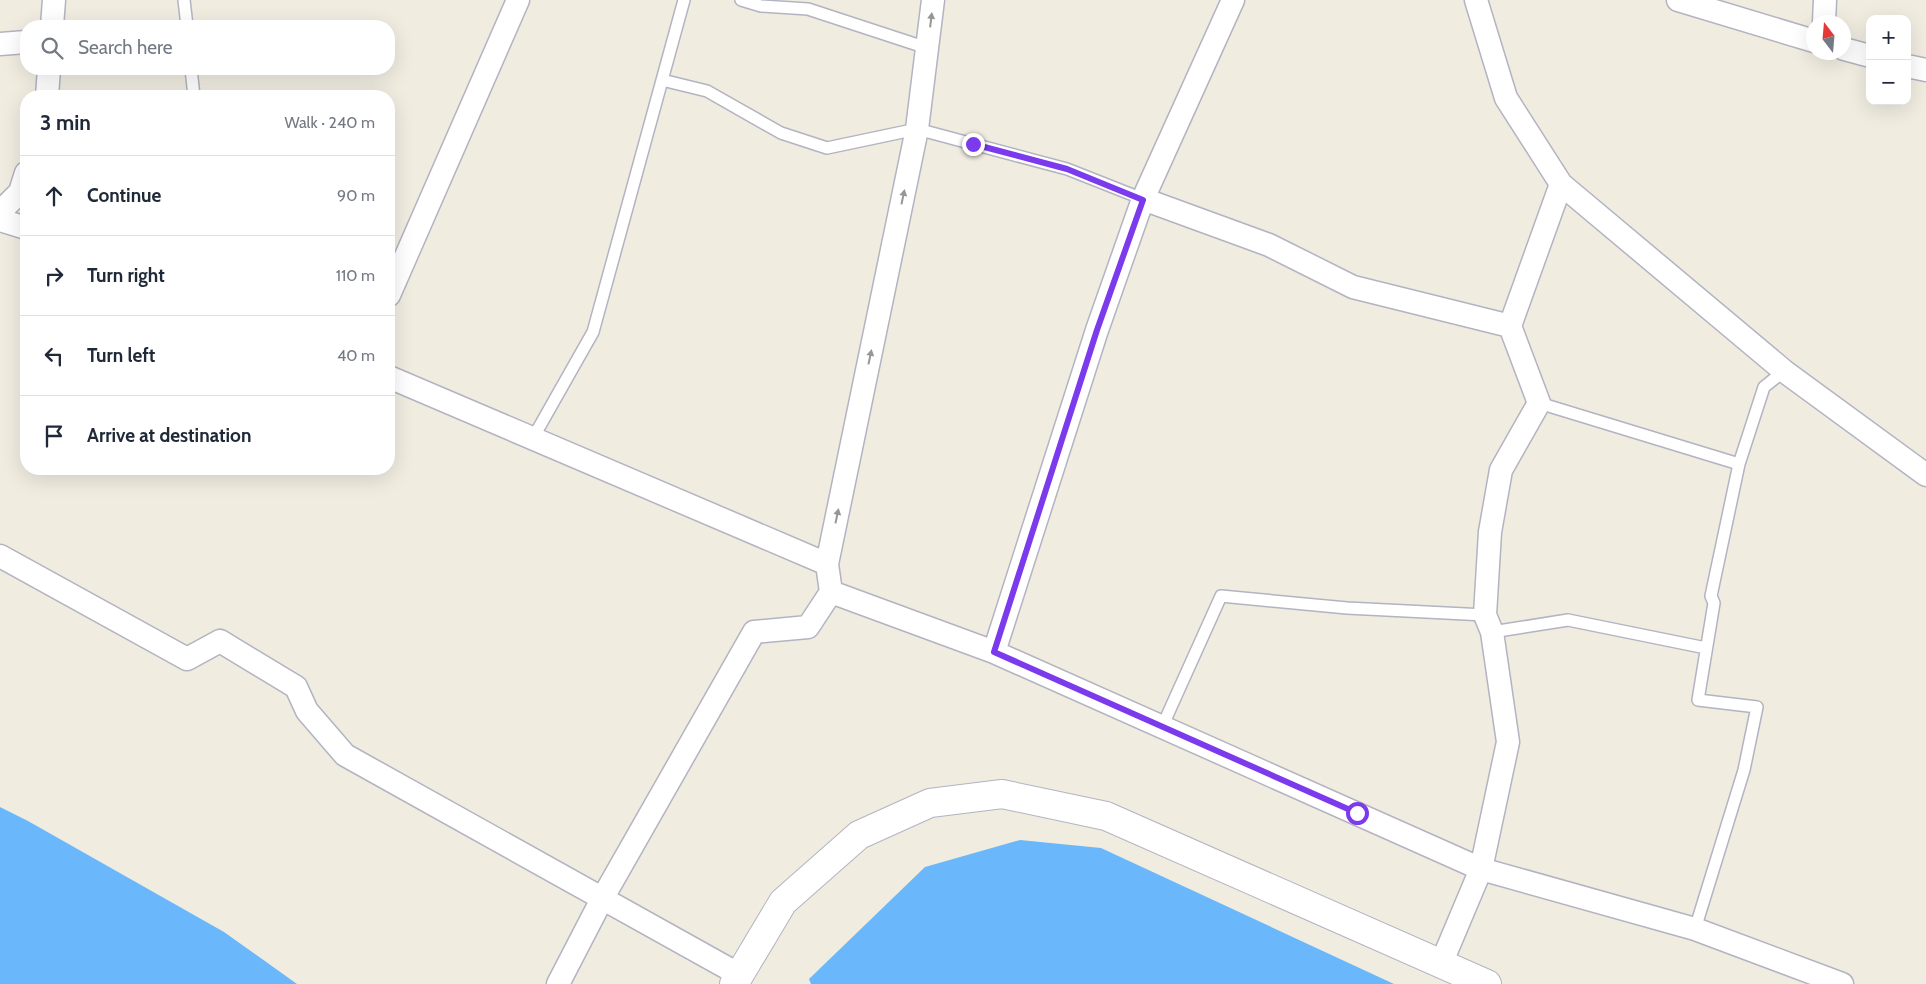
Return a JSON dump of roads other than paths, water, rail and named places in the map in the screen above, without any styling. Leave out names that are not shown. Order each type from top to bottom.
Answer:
[{"type":"street","points":[[52,20],[54,0]]},
{"type":"street","points":[[395,281],[518,0]]},
{"type":"street","points":[[558,984],[602,898],[754,632],[808,627],[832,592],[827,564],[916,129],[933,0]]},
{"type":"street","points":[[994,652],[1097,330],[1143,200],[1233,0]]},
{"type":"street","points":[[1476,0],[1506,98],[1560,184],[1784,371],[1926,475]]},
{"type":"street","points":[[1678,0],[1806,39]]},
{"type":"street","points":[[1824,15],[1825,0]]},
{"type":"street","points":[[0,44],[20,42]]},
{"type":"street","points":[[1851,52],[1866,55]]},
{"type":"street","points":[[1911,67],[1926,70]]},
{"type":"street","points":[[47,90],[48,75]]},
{"type":"street","points":[[1441,964],[1481,869],[1508,742],[1489,623],[1490,532],[1501,470],[1539,403],[1510,326],[1560,184]]},
{"type":"street","points":[[0,212],[20,192]]},
{"type":"street","points":[[1143,200],[1269,245],[1352,286],[1510,326]]},
{"type":"street","points":[[0,220],[20,226]]},
{"type":"street","points":[[395,380],[827,564]]},
{"type":"street","points":[[0,556],[187,659],[220,641],[296,687],[307,711],[345,755],[602,898],[736,979],[783,902],[859,835],[930,803],[1002,794],[1106,816],[1487,984]]},
{"type":"street","points":[[832,592],[994,652],[1481,869],[1695,929],[1842,984]]},
{"type":"lane","points":[[184,0],[186,20]]},
{"type":"lane","points":[[533,438],[592,332],[684,0]]},
{"type":"lane","points":[[741,0],[761,6],[808,9],[927,48]]},
{"type":"lane","points":[[192,75],[193,90]]},
{"type":"lane","points":[[662,80],[707,91],[781,133],[827,148],[916,129],[1067,169],[1143,200]]},
{"type":"lane","points":[[1695,929],[1744,770],[1757,707],[1698,700],[1714,603],[1711,596],[1739,464],[1764,387],[1784,371]]},
{"type":"lane","points":[[1539,403],[1739,464]]},
{"type":"lane","points":[[1162,727],[1221,596],[1489,623],[1568,620],[1706,648]]},
{"type":"water","points":[[0,807],[224,932],[297,984],[0,984]]},
{"type":"water","points":[[1020,840],[1101,848],[1394,984],[811,984],[809,979],[925,867]]}]
